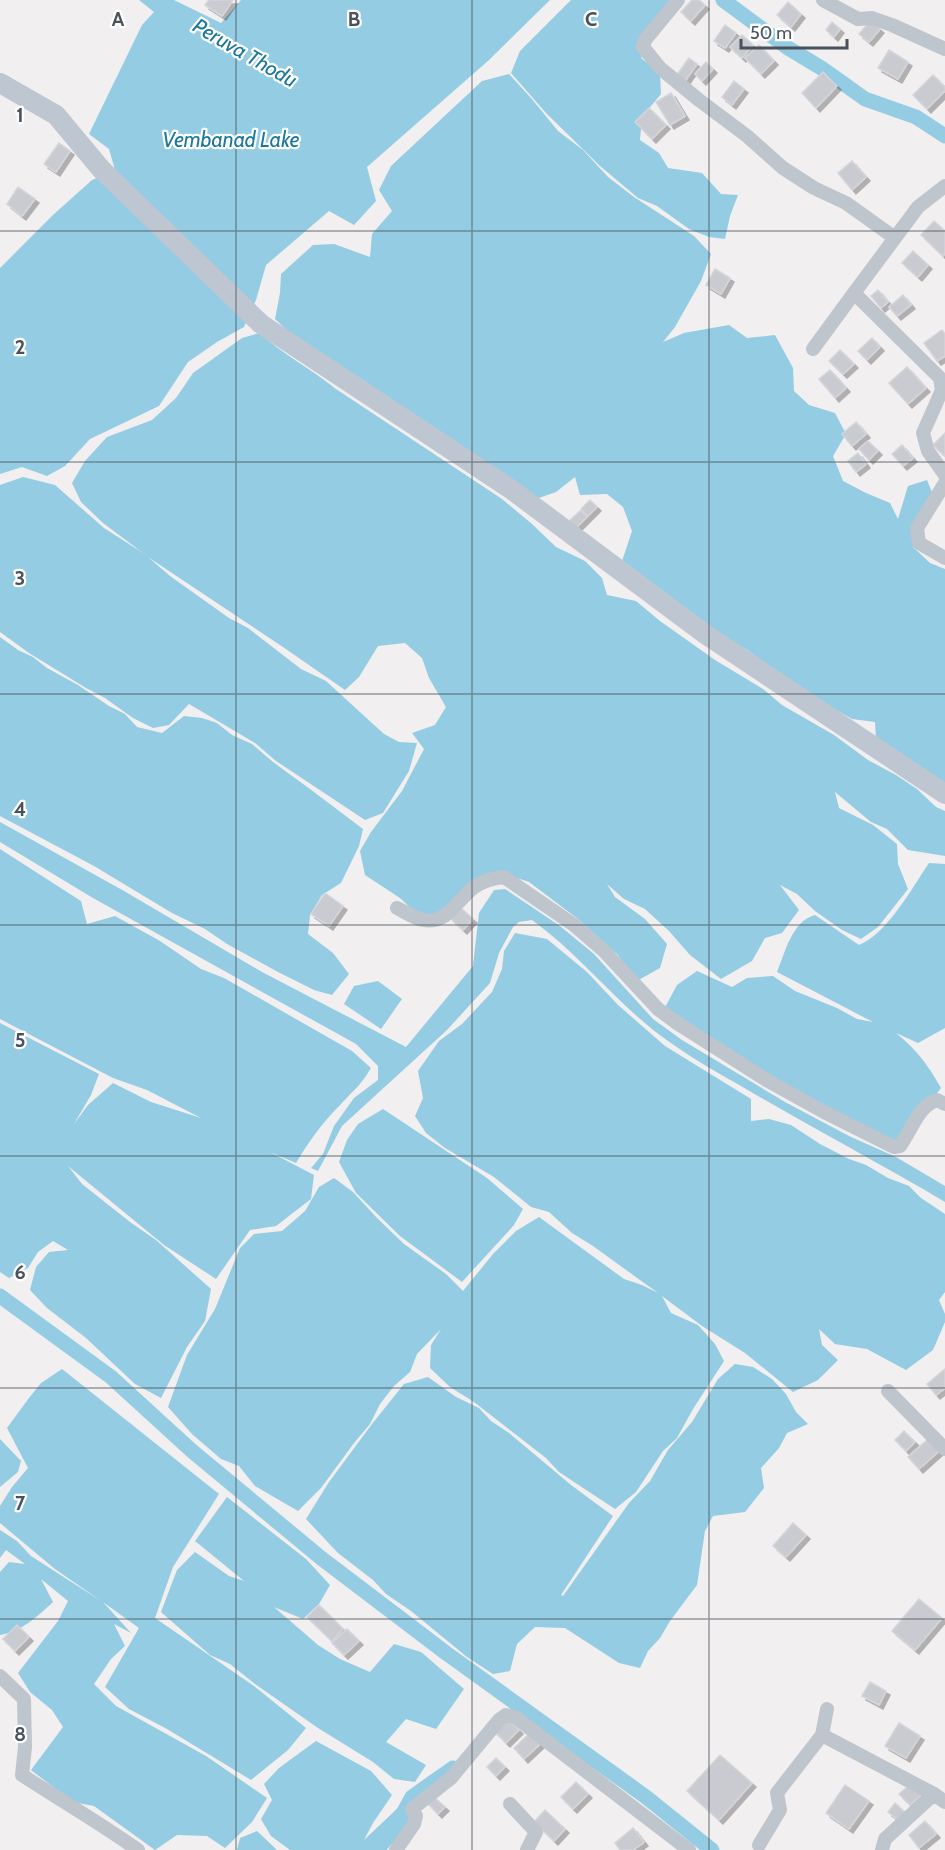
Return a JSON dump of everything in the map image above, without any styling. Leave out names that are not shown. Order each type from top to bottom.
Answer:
[{"type":"street","points":[[678,0],[645,40],[643,47],[660,68],[747,136],[783,168],[814,188],[846,203],[895,238]]},
{"type":"street","points":[[823,0],[858,19],[872,18],[882,21],[945,49]]},
{"type":"street","points":[[0,83],[56,115],[100,169],[261,324],[512,490],[705,634],[945,794]]},
{"type":"street","points":[[813,349],[918,207],[945,186]]},
{"type":"street","points":[[854,293],[940,378],[942,390],[923,433],[927,452],[945,475]]},
{"type":"street","points":[[945,483],[917,528],[919,543],[945,558]]},
{"type":"street","points":[[397,908],[423,920],[432,920],[448,914],[474,887],[491,879],[504,877],[574,925],[604,951],[658,1009],[677,1023],[768,1081],[824,1112],[894,1147],[900,1146],[930,1102],[937,1100],[945,1104]]},
{"type":"street","points":[[888,1390],[945,1449]]},
{"type":"street","points":[[0,1676],[24,1699],[26,1747],[22,1775],[138,1850]]},
{"type":"street","points":[[759,1845],[780,1810],[777,1793],[822,1735],[827,1709]]},
{"type":"street","points":[[396,1850],[414,1824],[416,1816],[412,1809],[451,1778],[499,1720],[506,1715],[515,1717],[689,1850]]},
{"type":"street","points":[[822,1735],[939,1798],[885,1839],[882,1850]]},
{"type":"street","points":[[510,1804],[536,1832],[527,1850]]},
{"type":"water","name":"Vembanad Lake","points":[[139,0],[174,0],[221,23],[241,0],[550,0],[489,60],[367,167],[376,201],[354,225],[329,211],[266,265],[256,300],[244,327],[188,362],[159,406],[90,439],[65,466],[47,476],[22,467],[0,474],[0,268],[92,180],[115,170],[109,149],[89,134],[142,25],[154,12]]},
{"type":"water","points":[[571,0],[669,0],[662,21],[641,58],[660,73],[661,94],[642,117],[640,140],[659,153],[668,168],[702,173],[721,194],[738,195],[725,239],[709,237],[689,229],[657,206],[638,198],[600,166],[546,113],[511,73],[520,51]]},
{"type":"water","points":[[509,74],[558,131],[583,150],[608,177],[694,236],[711,254],[701,281],[675,327],[663,342],[684,333],[729,325],[747,338],[775,335],[793,368],[794,391],[809,405],[835,413],[846,434],[833,456],[843,481],[890,503],[898,519],[908,486],[927,480],[935,500],[913,547],[930,563],[945,569],[945,783],[876,739],[875,722],[852,719],[826,704],[769,667],[749,651],[706,626],[622,561],[632,531],[623,507],[607,494],[580,495],[575,477],[556,492],[533,500],[302,344],[275,319],[281,274],[313,245],[334,244],[370,257],[372,234],[392,211],[379,190],[391,166],[482,81]]},
{"type":"water","points":[[259,333],[336,389],[502,499],[556,547],[585,561],[602,578],[607,595],[636,601],[660,621],[715,660],[763,689],[782,705],[834,735],[868,760],[917,789],[936,807],[945,811],[945,856],[908,850],[887,829],[871,822],[835,792],[839,808],[873,825],[897,844],[898,864],[908,889],[878,927],[861,939],[842,930],[815,911],[797,894],[780,885],[799,910],[782,933],[765,938],[752,961],[721,979],[690,955],[645,909],[624,899],[607,884],[615,897],[645,919],[667,944],[660,968],[635,982],[618,955],[578,919],[529,882],[511,876],[485,881],[473,897],[448,922],[422,919],[400,898],[365,875],[360,851],[371,832],[402,791],[424,749],[412,733],[435,725],[446,707],[429,678],[422,658],[405,643],[378,646],[359,677],[345,690],[148,557],[170,576],[229,618],[248,628],[301,669],[326,681],[384,734],[399,742],[417,743],[409,771],[383,813],[365,820],[276,761],[255,743],[189,704],[169,725],[153,728],[29,653],[0,632],[0,485],[23,477],[55,485],[104,528],[143,553],[103,523],[81,502],[72,483],[85,461],[107,437],[152,420],[176,398],[193,373],[242,338]]},
{"type":"water","points":[[0,637],[125,714],[137,727],[162,733],[184,716],[217,723],[232,735],[252,744],[363,829],[359,846],[341,883],[322,895],[310,915],[308,934],[333,953],[349,974],[332,995],[314,990],[278,972],[94,866],[0,816]]},
{"type":"water","points":[[0,822],[262,972],[406,1047],[473,966],[479,913],[494,890],[505,889],[560,926],[594,954],[653,1019],[682,1040],[785,1102],[849,1136],[896,1157],[945,1186],[945,1202],[677,1048],[633,1012],[567,949],[532,920],[519,922],[513,927],[499,953],[490,983],[447,1030],[342,1126],[318,1171],[311,1168],[323,1154],[334,1126],[354,1098],[378,1080],[378,1066],[356,1044],[93,898],[0,842]]},
{"type":"water","points":[[0,849],[81,901],[87,924],[115,916],[160,941],[201,969],[224,978],[352,1051],[371,1068],[361,1083],[322,1125],[296,1163],[270,1152],[314,1175],[311,1199],[276,1226],[250,1230],[216,1279],[164,1245],[68,1166],[82,1184],[156,1240],[211,1289],[205,1321],[187,1347],[161,1398],[135,1384],[86,1338],[47,1308],[30,1290],[36,1267],[49,1252],[68,1250],[53,1241],[38,1252],[28,1268],[9,1278],[0,1272],[0,1023],[99,1074],[91,1095],[74,1124],[88,1105],[113,1083],[151,1102],[201,1118],[147,1090],[113,1078],[0,1019]]},
{"type":"water","points":[[929,863],[945,864],[945,1028],[918,1043],[896,1033],[922,1058],[941,1088],[896,1145],[873,1136],[662,1013],[677,985],[697,971],[732,987],[747,978],[773,976],[795,991],[857,1019],[873,1022],[777,972],[786,947],[795,931],[807,918],[815,915],[859,945],[869,939],[889,921]]},
{"type":"water","points":[[515,933],[547,939],[587,972],[618,1005],[665,1046],[751,1099],[751,1121],[769,1119],[791,1125],[849,1159],[909,1186],[921,1198],[945,1214],[945,1292],[939,1300],[945,1314],[945,1322],[933,1350],[906,1370],[867,1349],[835,1344],[819,1329],[822,1345],[838,1360],[818,1380],[793,1392],[745,1353],[702,1326],[662,1296],[671,1313],[698,1325],[715,1344],[724,1361],[677,1438],[663,1451],[636,1492],[615,1509],[559,1472],[546,1458],[474,1402],[450,1387],[430,1368],[431,1345],[441,1329],[417,1354],[410,1372],[394,1386],[380,1404],[370,1424],[321,1488],[298,1511],[255,1486],[239,1466],[221,1459],[192,1434],[168,1407],[187,1355],[215,1309],[240,1248],[254,1234],[282,1231],[305,1211],[319,1187],[334,1178],[353,1192],[404,1244],[446,1274],[463,1291],[493,1254],[516,1231],[539,1217],[624,1279],[658,1293],[572,1233],[549,1212],[531,1207],[494,1177],[445,1148],[426,1133],[415,1116],[423,1098],[418,1071],[439,1041],[462,1024],[492,992],[502,969],[504,951]]},
{"type":"water","points":[[378,981],[402,999],[381,1029],[344,1004],[354,986]]},
{"type":"water","points":[[383,1109],[487,1178],[523,1209],[514,1225],[462,1282],[400,1236],[356,1193],[339,1162],[347,1140],[358,1124]]},
{"type":"water","points":[[735,1364],[753,1367],[772,1379],[786,1394],[796,1412],[808,1424],[787,1433],[779,1448],[761,1468],[764,1488],[745,1512],[713,1516],[705,1531],[697,1585],[660,1638],[648,1651],[640,1668],[619,1663],[565,1628],[535,1627],[517,1644],[510,1671],[493,1674],[467,1657],[411,1611],[386,1594],[373,1580],[338,1553],[306,1519],[329,1482],[404,1384],[428,1377],[456,1397],[479,1408],[491,1421],[613,1516],[561,1595],[563,1596],[629,1503],[650,1481],[668,1450],[692,1422],[718,1379]]},
{"type":"water","points":[[62,1369],[219,1494],[173,1567],[155,1618],[254,1686],[306,1728],[288,1750],[251,1780],[167,1729],[129,1709],[105,1687],[139,1628],[103,1602],[131,1633],[114,1624],[125,1646],[111,1659],[94,1684],[116,1706],[206,1756],[267,1798],[252,1822],[225,1848],[207,1836],[177,1835],[155,1850],[94,1806],[73,1802],[31,1770],[63,1727],[52,1710],[30,1692],[18,1673],[58,1621],[68,1601],[41,1579],[53,1602],[22,1627],[0,1635],[0,1572],[9,1562],[25,1564],[6,1550],[0,1558],[0,1530],[17,1541],[31,1556],[101,1601],[55,1569],[0,1523],[0,1506],[28,1468],[7,1428],[41,1383]]},
{"type":"water","points":[[0,1439],[21,1461],[18,1472],[0,1487]]},
{"type":"water","points":[[227,1497],[306,1559],[330,1585],[319,1604],[303,1619],[274,1607],[318,1645],[340,1659],[370,1672],[394,1644],[421,1652],[464,1689],[436,1729],[406,1719],[386,1742],[426,1765],[415,1782],[394,1779],[373,1762],[318,1728],[255,1684],[230,1664],[210,1655],[161,1612],[177,1570],[195,1552],[229,1576],[244,1581],[195,1541]]},
{"type":"water","points":[[316,1741],[371,1771],[392,1795],[364,1840],[401,1805],[411,1822],[386,1850],[290,1850],[271,1836],[261,1819],[272,1800],[264,1784],[279,1768]]},
{"type":"water","points":[[257,1831],[277,1850],[237,1850],[240,1838]]},
{"type":"building","points":[[209,0],[233,0],[222,16],[205,5]]},
{"type":"building","points":[[692,0],[699,0],[705,5],[691,21],[681,12]]},
{"type":"building","points":[[788,2],[801,14],[791,27],[777,15]]},
{"type":"building","points":[[870,21],[880,29],[869,42],[859,34]]},
{"type":"building","points":[[832,22],[840,29],[834,37],[826,30]]},
{"type":"building","points":[[725,25],[736,33],[725,48],[714,41]]},
{"type":"building","points":[[742,35],[753,45],[742,58],[730,47]]},
{"type":"building","points":[[759,45],[774,61],[761,74],[745,58]]},
{"type":"building","points":[[889,50],[908,62],[898,79],[878,68]]},
{"type":"building","points":[[689,58],[697,64],[685,81],[676,76]]},
{"type":"building","points":[[706,62],[713,69],[702,81],[695,74]]},
{"type":"building","points":[[823,72],[837,86],[816,108],[802,93]]},
{"type":"building","points":[[933,75],[945,87],[945,91],[927,109],[913,95]]},
{"type":"building","points":[[734,81],[744,89],[732,105],[722,97]]},
{"type":"building","points":[[671,93],[685,116],[670,125],[656,102]]},
{"type":"building","points":[[649,108],[666,125],[652,139],[635,122]]},
{"type":"building","points":[[59,143],[70,151],[56,172],[44,164]]},
{"type":"building","points":[[852,161],[866,177],[852,190],[838,173]]},
{"type":"building","points":[[18,187],[35,199],[22,216],[7,204]]},
{"type":"building","points":[[934,221],[945,231],[943,256],[921,235]]},
{"type":"building","points":[[913,251],[928,265],[918,277],[902,263]]},
{"type":"building","points":[[715,269],[730,278],[721,294],[706,285]]},
{"type":"building","points":[[878,290],[888,302],[881,308],[871,296]]},
{"type":"building","points":[[903,295],[911,305],[897,316],[889,307]]},
{"type":"building","points":[[942,330],[945,334],[945,356],[937,361],[924,343]]},
{"type":"building","points":[[872,338],[880,347],[867,360],[858,351]]},
{"type":"building","points":[[840,350],[854,364],[843,374],[829,361]]},
{"type":"building","points":[[907,367],[926,388],[908,404],[889,383]]},
{"type":"building","points":[[830,370],[846,388],[835,398],[819,379]]},
{"type":"building","points":[[856,422],[866,434],[852,446],[842,434]]},
{"type":"building","points":[[945,433],[945,456],[933,445]]},
{"type":"building","points":[[868,441],[878,451],[869,460],[859,449]]},
{"type":"building","points":[[902,445],[913,458],[903,466],[892,454]]},
{"type":"building","points":[[858,453],[866,464],[856,472],[848,461]]},
{"type":"building","points":[[590,500],[597,507],[588,516],[581,509]]},
{"type":"building","points":[[581,510],[587,517],[576,528],[569,521]]},
{"type":"building","points":[[325,893],[343,906],[329,926],[311,914]]},
{"type":"building","points":[[461,908],[473,919],[463,930],[451,919]]},
{"type":"building","points":[[945,1369],[945,1388],[936,1395],[927,1384]]},
{"type":"building","points":[[904,1431],[915,1442],[906,1451],[895,1440]]},
{"type":"building","points":[[928,1439],[939,1451],[919,1469],[908,1457]]},
{"type":"building","points":[[793,1523],[806,1535],[786,1557],[773,1546]]},
{"type":"building","points":[[919,1599],[942,1618],[915,1650],[892,1631]]},
{"type":"building","points":[[319,1605],[343,1629],[332,1641],[307,1617]]},
{"type":"building","points":[[17,1625],[29,1637],[15,1651],[3,1639]]},
{"type":"building","points":[[347,1629],[359,1641],[344,1655],[332,1643]]},
{"type":"building","points":[[870,1682],[886,1691],[879,1705],[862,1696]]},
{"type":"building","points":[[505,1717],[519,1730],[506,1743],[493,1730]]},
{"type":"building","points":[[899,1723],[920,1736],[906,1758],[885,1746]]},
{"type":"building","points":[[530,1733],[540,1744],[524,1759],[514,1748]]},
{"type":"building","points":[[720,1755],[752,1783],[719,1820],[687,1791]]},
{"type":"building","points":[[496,1758],[505,1767],[496,1776],[487,1767]]},
{"type":"building","points":[[576,1782],[588,1794],[573,1809],[561,1797]]},
{"type":"building","points":[[912,1783],[922,1794],[910,1805],[899,1794]]},
{"type":"building","points":[[845,1785],[869,1801],[849,1829],[826,1813]]},
{"type":"building","points":[[434,1797],[445,1807],[438,1814],[428,1804]]},
{"type":"building","points":[[895,1803],[906,1813],[900,1821],[888,1812]]},
{"type":"building","points":[[545,1810],[565,1829],[554,1841],[534,1822]]},
{"type":"building","points":[[925,1821],[936,1834],[919,1848],[909,1835]]},
{"type":"building","points":[[633,1828],[644,1842],[633,1850],[620,1850],[615,1843]]},
{"type":"waterway","points":[[723,0],[788,48],[823,69],[865,99],[916,117],[945,136]]},
{"type":"waterway","points":[[0,1296],[111,1377],[192,1451],[321,1558],[446,1653],[646,1797],[712,1850]]},
{"type":"waterway","points":[[377,1850],[396,1826],[412,1797],[453,1768]]},
{"type":"water label","name":"Peruva Thodu","points":[[245,53]]}]
